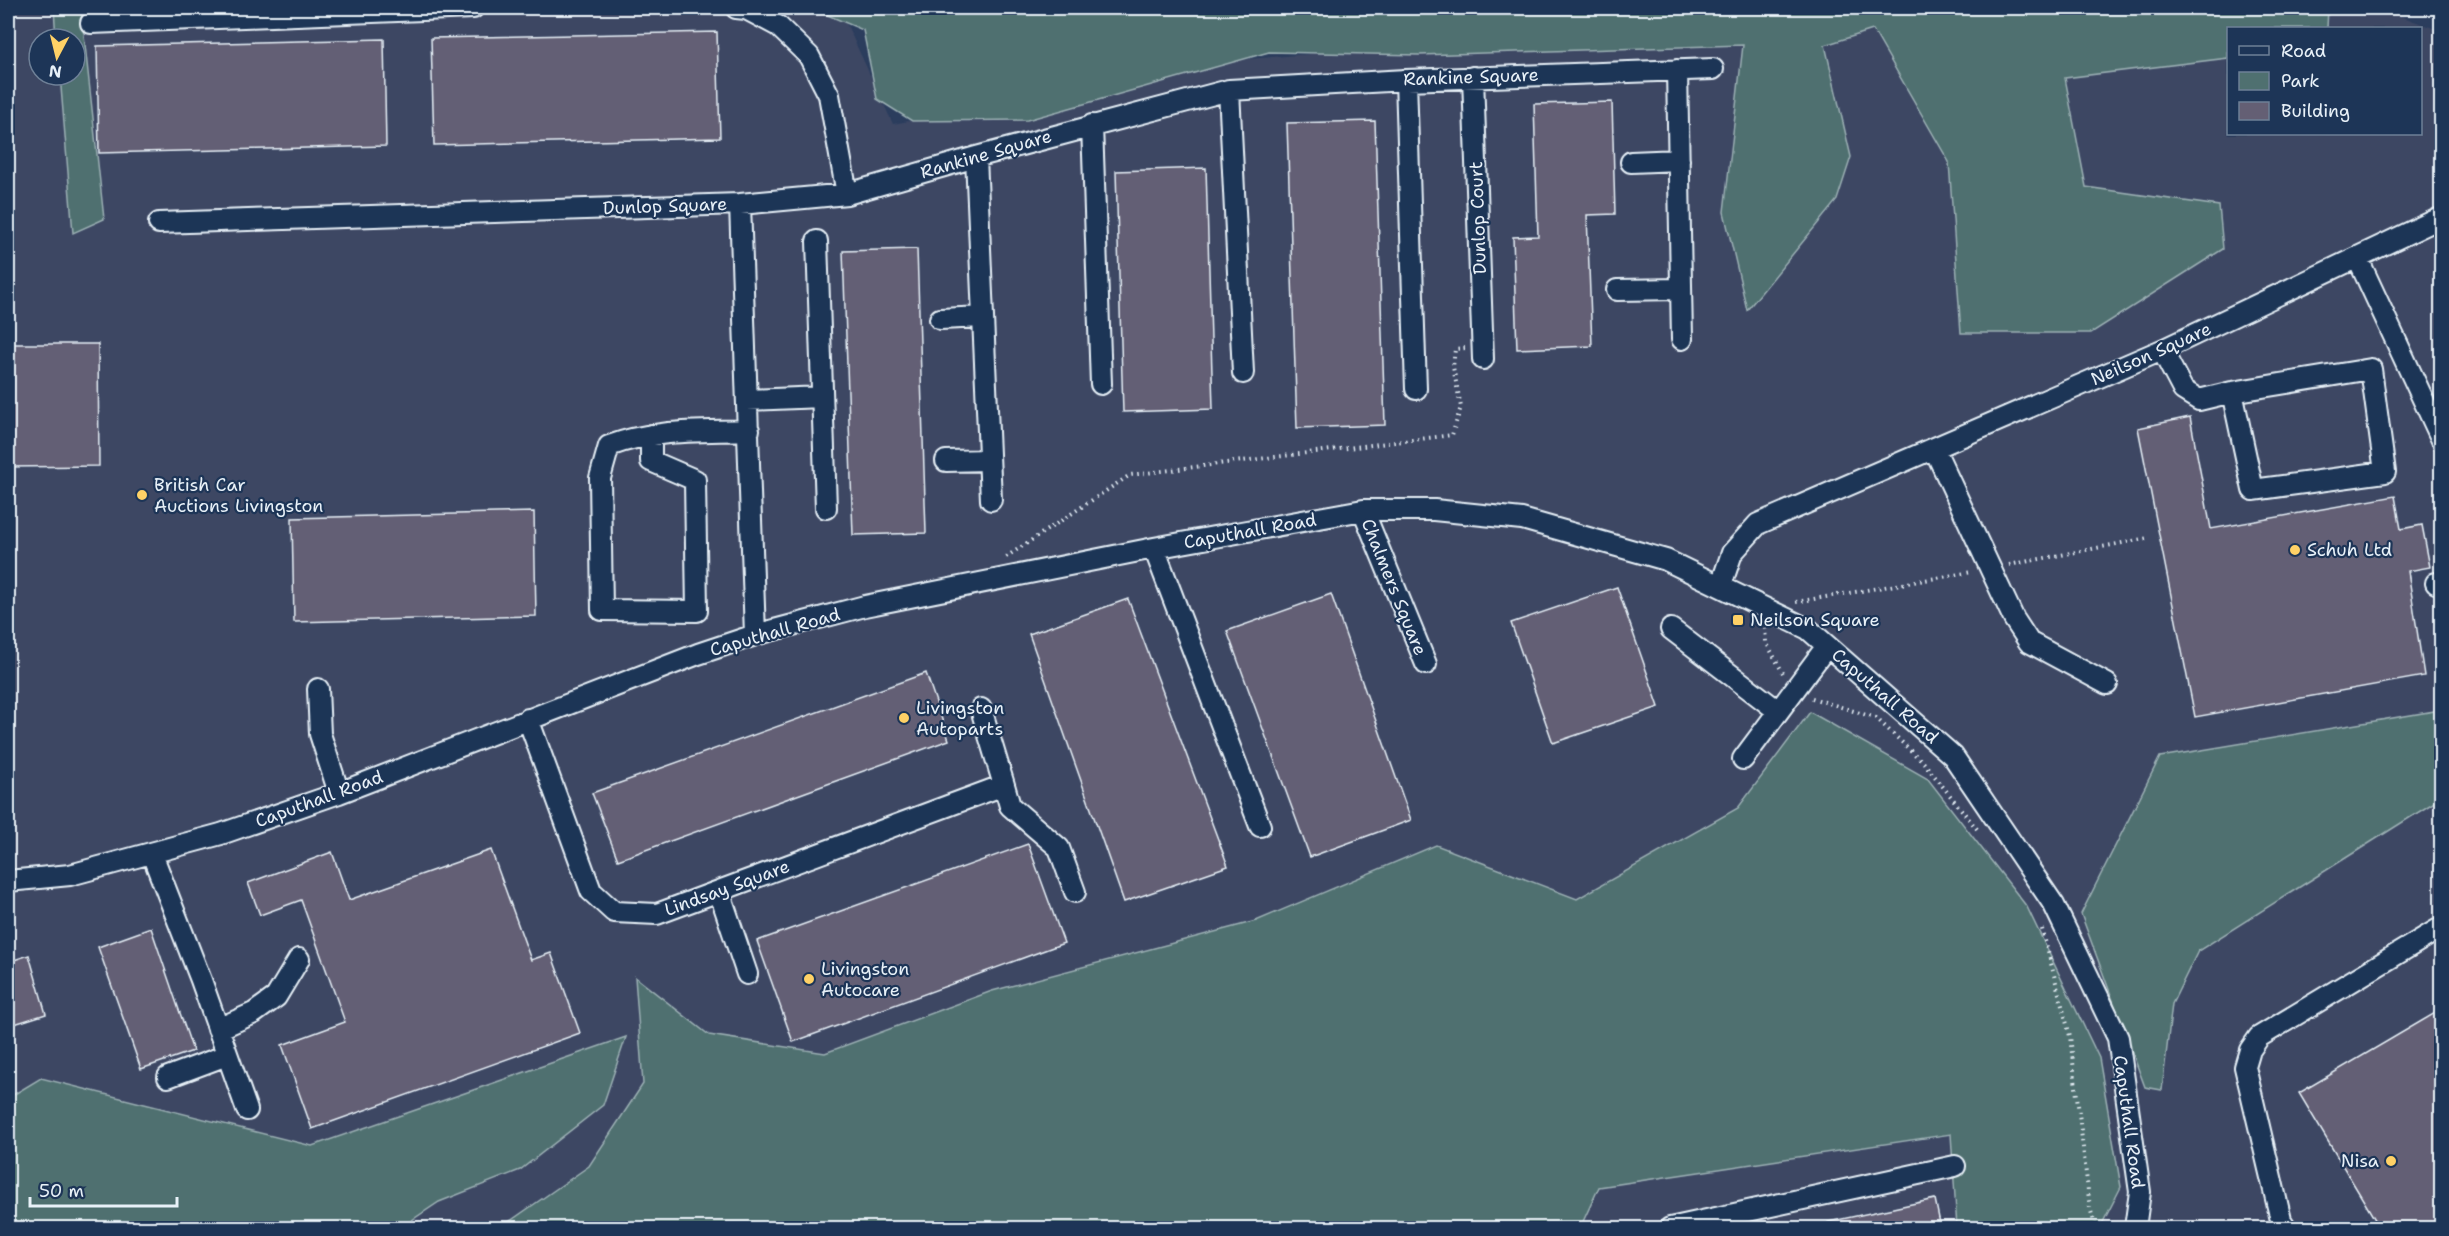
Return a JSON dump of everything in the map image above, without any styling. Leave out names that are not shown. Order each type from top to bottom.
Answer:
[{"type":"street","points":[[91,23],[473,8]]},
{"type":"street","points":[[735,8],[746,9],[778,26],[810,56],[829,95],[847,194]]},
{"type":"street","name":"Rankine Square","points":[[740,204],[847,194],[1092,125],[1229,90],[1473,77],[1713,69]]},
{"type":"street","points":[[1677,70],[1682,339]]},
{"type":"street","name":"Dunlop Court","points":[[1473,77],[1483,352]]},
{"type":"street","points":[[1406,80],[1416,389]]},
{"type":"street","points":[[1229,90],[1243,373]]},
{"type":"street","points":[[1092,125],[1101,384]]},
{"type":"street","points":[[976,157],[991,500]]},
{"type":"street","points":[[1631,162],[1679,160]]},
{"type":"street","name":"Dunlop Square","points":[[159,223],[740,204],[755,635]]},
{"type":"street","name":"Neilson Square","points":[[1720,585],[1732,553],[1758,524],[2163,350],[2442,217]]},
{"type":"street","points":[[817,242],[826,508]]},
{"type":"street","points":[[2358,258],[2442,440]]},
{"type":"street","points":[[1617,290],[1681,289]]},
{"type":"street","points":[[940,319],[983,317]]},
{"type":"street","points":[[2163,350],[2183,390],[2199,400],[2232,392],[2371,369],[2385,472],[2253,490],[2232,392]]},
{"type":"street","points":[[747,400],[822,397]]},
{"type":"street","points":[[651,435],[651,461],[695,480],[697,611],[602,610],[600,478],[609,446],[633,436],[651,435],[749,430]]},
{"type":"street","points":[[1934,448],[2014,619],[2030,642],[2107,684]]},
{"type":"street","points":[[946,461],[989,460]]},
{"type":"street","name":"Caputhall Road","points":[[8,880],[69,875],[221,834],[339,793],[528,719],[755,635],[865,606],[1154,548],[1363,510],[1434,510],[1522,519],[1666,560],[1808,629],[1953,756],[2054,905],[2118,1038],[2140,1192],[2135,1228]]},
{"type":"street","name":"Chalmers Square","points":[[1363,510],[1426,664]]},
{"type":"street","points":[[1154,548],[1260,826]]},
{"type":"street","points":[[1671,629],[1778,711]]},
{"type":"street","points":[[1743,759],[1827,646]]},
{"type":"street","points":[[318,689],[320,734],[339,793]]},
{"type":"street","points":[[981,709],[1010,806],[1059,848],[1075,892]]},
{"type":"street","name":"Lindsay Square","points":[[528,719],[591,891],[614,912],[657,914],[1004,785]]},
{"type":"street","points":[[152,854],[201,980],[247,1110]]},
{"type":"street","points":[[719,891],[747,974]]},
{"type":"street","points":[[2286,1228],[2281,1220],[2245,1067],[2250,1050],[2259,1038],[2442,927]]},
{"type":"street","points":[[218,1029],[254,1013],[276,997],[299,959]]},
{"type":"street","points":[[168,1077],[227,1055]]},
{"type":"street","points":[[1670,1228],[1954,1166]]},
{"type":"path","points":[[1002,560],[1130,475],[1452,435],[1461,407],[1453,367],[1455,350],[1483,352]]},
{"type":"path","points":[[1983,837],[1924,763],[1876,718],[1792,691],[1766,642],[1765,607],[2148,538]]},
{"type":"path","points":[[2041,924],[2070,1035],[2090,1208],[2096,1228]]},
{"type":"shaded area","points":[[8,8],[830,8],[846,23],[893,124],[1223,61],[1774,17],[2053,8],[2379,8],[2441,31],[2441,1228],[8,1228]]},
{"type":"green space","points":[[54,8],[81,8],[83,27],[55,27]]},
{"type":"green space","points":[[811,8],[2328,8],[2327,27],[2227,27],[2227,58],[2065,78],[2086,187],[2219,206],[2223,249],[2091,333],[1961,333],[1949,162],[1873,30],[1825,45],[1851,157],[1837,200],[1747,310],[1724,212],[1743,45],[1419,55],[1269,52],[1027,120],[912,121],[877,99],[863,30]]},
{"type":"green space","points":[[87,63],[104,219],[73,233],[61,87],[87,87]]},
{"type":"green space","points":[[2441,710],[2441,798],[2198,951],[2172,1004],[2162,1090],[2145,1087],[2081,914],[2160,757]]},
{"type":"green space","points":[[1810,712],[1928,779],[2027,907],[2099,1058],[2121,1187],[2100,1228],[1957,1228],[1951,1134],[1599,1187],[1580,1228],[500,1228],[589,1166],[643,1084],[635,977],[709,1035],[825,1053],[992,991],[1256,921],[1436,845],[1577,899],[1738,808]]},
{"type":"green space","points":[[626,1037],[603,1105],[520,1170],[439,1202],[400,1228],[8,1228],[8,1098],[41,1078],[312,1146]]},
{"type":"building","points":[[717,32],[720,138],[434,145],[431,38]]},
{"type":"building","points":[[384,39],[386,146],[99,153],[97,46]]},
{"type":"building","points":[[1612,102],[1615,214],[1587,215],[1592,346],[1517,349],[1513,237],[1538,236],[1534,104]]},
{"type":"building","points":[[1375,121],[1385,425],[1297,428],[1287,123]]},
{"type":"building","points":[[1206,168],[1213,409],[1123,412],[1116,171]]},
{"type":"building","points":[[917,249],[926,533],[853,535],[843,251]]},
{"type":"building","points":[[8,344],[98,344],[99,466],[8,467]]},
{"type":"building","name":"Schuh Ltd","points":[[2190,417],[2211,529],[2395,496],[2401,529],[2422,525],[2430,567],[2408,571],[2424,676],[2195,717],[2138,428]]},
{"type":"building","points":[[534,512],[536,616],[294,622],[292,518]]},
{"type":"building","points":[[1617,587],[1659,707],[1553,743],[1511,623]]},
{"type":"building","points":[[1331,594],[1411,820],[1310,857],[1227,631]]},
{"type":"building","points":[[1128,599],[1228,866],[1124,902],[1029,634]]},
{"type":"building","points":[[926,673],[949,740],[618,860],[592,793]]},
{"type":"building","points":[[1028,844],[1064,943],[793,1042],[757,941]]},
{"type":"building","points":[[491,850],[531,960],[551,953],[580,1033],[312,1129],[282,1045],[345,1022],[301,900],[260,915],[248,883],[332,852],[349,900]]},
{"type":"building","points":[[151,928],[193,1051],[141,1069],[98,947]]},
{"type":"building","points":[[29,955],[46,1014],[8,1026],[8,962]]},
{"type":"building","name":"Nisa","points":[[2442,1009],[2442,1228],[2380,1228],[2299,1093]]},
{"type":"building","points":[[1935,1199],[1941,1228],[1828,1228],[1828,1222]]},
{"type":"place","name":"British Car Auctions Livingston","points":[[142,495]]},
{"type":"place","name":"Schuh Ltd","points":[[2295,550]]},
{"type":"place","name":"Neilson Square","points":[[1738,620]]},
{"type":"place","name":"Livingston Autoparts","points":[[904,718]]},
{"type":"place","name":"Livingston Autocare","points":[[809,979]]},
{"type":"place","name":"Nisa","points":[[2391,1161]]}]
